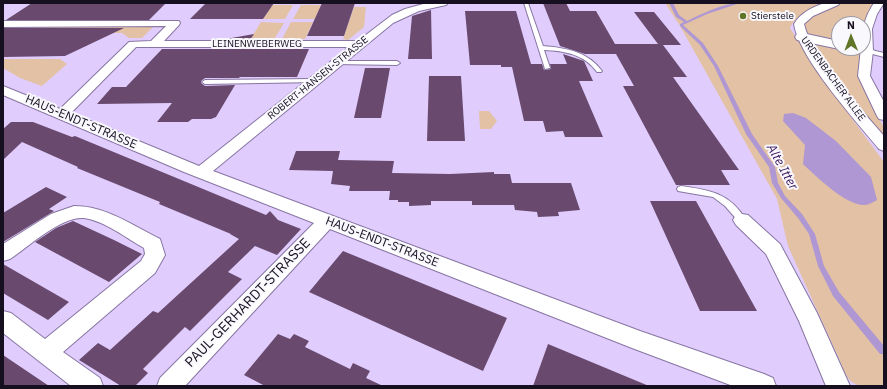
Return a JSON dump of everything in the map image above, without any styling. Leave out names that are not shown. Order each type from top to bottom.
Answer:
[{"type":"street","name":"ROBERT-HANSEN-STRASSE","points":[[202,172],[389,21],[403,12],[415,8],[443,3]]},
{"type":"street","name":"URDENBACHER ALLEE","points":[[835,3],[802,18],[799,24],[799,30],[802,37],[853,109],[884,146]]},
{"type":"street","name":"URDENBACHER ALLEE","points":[[871,17],[879,3]]},
{"type":"street","points":[[3,24],[174,23],[154,44]]},
{"type":"street","points":[[802,37],[831,43]]},
{"type":"street","name":"LEINENWEBERWEG","points":[[63,114],[133,44],[360,44]]},
{"type":"street","name":"URDENBACHER ALLEE","points":[[861,56],[864,76],[884,116]]},
{"type":"street","name":"HAUS-ENDT-STRASSE","points":[[3,90],[202,172],[327,221],[640,341],[764,386]]},
{"type":"street","points":[[3,254],[57,219],[74,212],[92,214],[153,244],[155,255],[148,267],[44,353]]},
{"type":"street","points":[[742,220],[773,249],[838,386]]},
{"type":"street","name":"PAUL-GERHARDT-STRASSE","points":[[170,386],[327,221]]},
{"type":"street","points":[[3,320],[44,353],[91,386]]},
{"type":"lane","points":[[526,3],[547,68]]},
{"type":"lane","points":[[541,48],[558,49],[580,54],[592,61],[599,72]]},
{"type":"lane","points":[[871,52],[884,55]]},
{"type":"lane","points":[[337,63],[397,63]]},
{"type":"lane","points":[[205,82],[315,81]]},
{"type":"lane","points":[[681,189],[704,192],[719,196],[730,204],[742,220]]},
{"type":"shaded area","points":[[665,3],[830,3],[802,15],[790,28],[836,97],[884,162],[884,386],[855,384],[847,377],[788,246],[777,199],[680,26]]},
{"type":"shaded area","points":[[839,3],[876,3],[867,16],[831,16],[831,56],[860,56],[858,69],[867,94],[884,128],[884,138],[808,45],[801,26],[805,19]]},
{"type":"shaded area","points":[[272,5],[293,5],[285,19],[263,19]]},
{"type":"shaded area","points":[[301,5],[321,5],[315,19],[293,19]]},
{"type":"shaded area","points":[[354,7],[366,7],[364,27],[348,40],[343,39]]},
{"type":"shaded area","points":[[261,22],[284,23],[275,38],[251,38]]},
{"type":"shaded area","points":[[291,22],[313,22],[305,39],[282,39]]},
{"type":"shaded area","points":[[156,24],[142,38],[129,38],[122,33],[32,31],[41,25]]},
{"type":"shaded area","points":[[3,59],[60,59],[67,64],[42,86],[20,78],[3,68]]},
{"type":"shaded area","points":[[479,111],[489,111],[497,121],[491,129],[480,129]]},
{"type":"shaded area","points":[[793,113],[806,118],[836,141],[871,177],[877,200],[865,205],[849,201],[840,196],[803,164],[805,145],[783,121],[784,114]]},
{"type":"building","points":[[32,3],[166,3],[149,20],[6,20]]},
{"type":"building","points":[[206,3],[274,3],[263,19],[190,19]]},
{"type":"building","points":[[322,3],[355,3],[344,36],[307,36]]},
{"type":"building","points":[[543,3],[566,3],[570,11],[596,11],[615,44],[658,44],[634,12],[654,12],[681,45],[663,45],[687,77],[673,77],[739,170],[721,170],[730,185],[676,185],[623,86],[634,86],[616,54],[585,54],[560,46]]},
{"type":"building","points":[[431,10],[432,59],[408,59],[412,16]]},
{"type":"building","points":[[465,11],[516,11],[531,64],[542,64],[544,70],[551,69],[550,64],[567,64],[563,54],[584,61],[593,81],[579,81],[603,137],[565,137],[563,131],[546,132],[543,121],[524,121],[512,67],[501,67],[501,65],[470,65]]},
{"type":"building","points":[[3,28],[124,28],[65,56],[3,57]]},
{"type":"building","points":[[254,34],[250,40],[220,40]]},
{"type":"building","points":[[162,49],[309,49],[297,77],[205,78],[201,81],[201,83],[205,86],[235,85],[216,117],[211,119],[192,119],[188,122],[157,122],[172,103],[97,104],[112,87],[126,87]]},
{"type":"building","points":[[365,68],[390,68],[381,118],[354,118]]},
{"type":"building","points":[[429,76],[461,76],[465,141],[427,141]]},
{"type":"building","points":[[11,122],[33,122],[72,137],[75,136],[266,215],[270,211],[278,220],[301,229],[277,255],[255,246],[228,272],[242,279],[190,331],[185,327],[143,369],[148,373],[135,386],[121,386],[79,360],[98,343],[110,350],[153,311],[158,313],[239,239],[231,234],[159,204],[160,202],[77,168],[78,167],[22,142],[3,160],[3,129]]},
{"type":"building","points":[[296,151],[340,151],[338,160],[394,161],[392,173],[450,174],[494,172],[494,174],[510,174],[512,183],[571,183],[580,210],[558,212],[559,216],[538,217],[537,212],[515,210],[514,205],[472,205],[472,201],[431,201],[431,205],[409,206],[409,202],[389,200],[390,191],[349,191],[350,186],[331,184],[333,171],[289,170]]},
{"type":"building","points":[[46,187],[67,197],[49,209],[54,211],[3,242],[3,213]]},
{"type":"building","points":[[650,201],[696,201],[757,311],[700,311]]},
{"type":"building","points":[[73,221],[142,254],[109,282],[35,242],[56,228]]},
{"type":"building","points":[[343,251],[507,318],[483,371],[309,292]]},
{"type":"building","points":[[3,264],[69,302],[48,320],[3,293]]},
{"type":"building","points":[[278,334],[290,339],[294,334],[309,341],[305,347],[350,369],[353,363],[370,371],[366,378],[383,386],[265,386],[244,375]]},
{"type":"building","points":[[548,344],[649,386],[533,386]]},
{"type":"building","points":[[3,355],[49,386],[3,386]]},
{"type":"waterway","points":[[671,3],[677,16],[686,22]]},
{"type":"waterway","name":"Alte Itter","points":[[738,3],[706,13],[681,25],[702,44],[716,66],[749,134],[772,167],[775,183],[783,197],[800,216],[812,234],[821,266],[836,294],[883,351]]},
{"type":"place","name":"Stierstele","points":[[743,16]]}]
